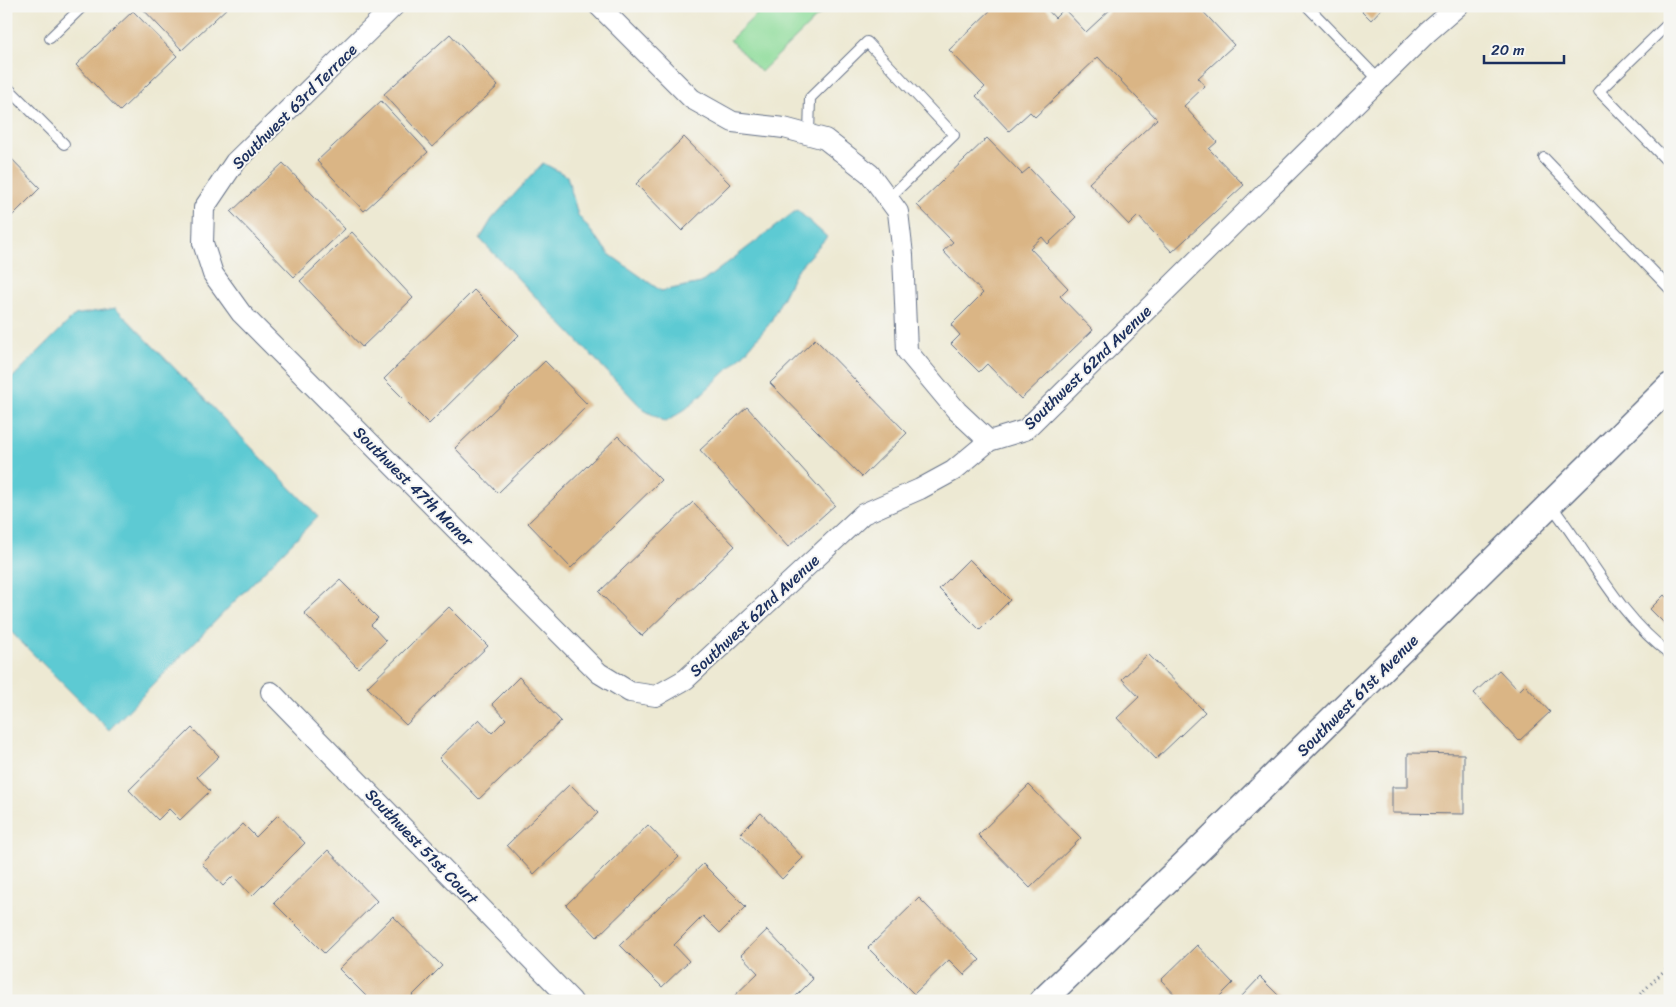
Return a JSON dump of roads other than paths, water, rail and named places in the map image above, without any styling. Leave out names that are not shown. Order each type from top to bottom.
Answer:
[{"type":"street","name":"Southwest 63rd Terrace","points":[[203,243],[204,208],[235,162],[394,6]]},
{"type":"street","points":[[599,6],[692,99],[733,122],[784,128],[825,138],[870,174],[898,212],[903,255],[907,351],[957,411],[989,442]]},
{"type":"street","name":"Southwest 62nd Avenue","points":[[656,696],[686,679],[863,514],[920,489],[953,471],[989,442],[1025,430],[1428,32],[1458,6]]},
{"type":"street","name":"Southwest 47th Manor","points":[[203,243],[213,274],[241,313],[599,673],[630,692],[656,696]]},
{"type":"street","name":"Southwest 61st Avenue","points":[[1042,1001],[1206,843],[1670,386]]},
{"type":"street","name":"Southwest 51st Court","points":[[271,692],[572,1001]]},
{"type":"lane","points":[[50,38],[83,6]]},
{"type":"lane","points":[[1306,6],[1379,80]]},
{"type":"lane","points":[[1670,22],[1598,91],[1670,164]]},
{"type":"lane","points":[[809,134],[810,98],[867,42],[954,135],[888,199]]},
{"type":"lane","points":[[6,86],[64,144]]},
{"type":"lane","points":[[1544,158],[1670,289]]},
{"type":"lane","points":[[1550,504],[1622,606],[1658,646],[1670,654]]},
{"type":"water","points":[[543,163],[567,176],[578,215],[609,254],[661,291],[701,283],[797,210],[827,237],[796,271],[770,323],[744,354],[687,408],[666,422],[644,410],[480,239],[492,219]]},
{"type":"water","points":[[116,308],[318,516],[109,730],[6,627],[6,384],[75,315]]}]
